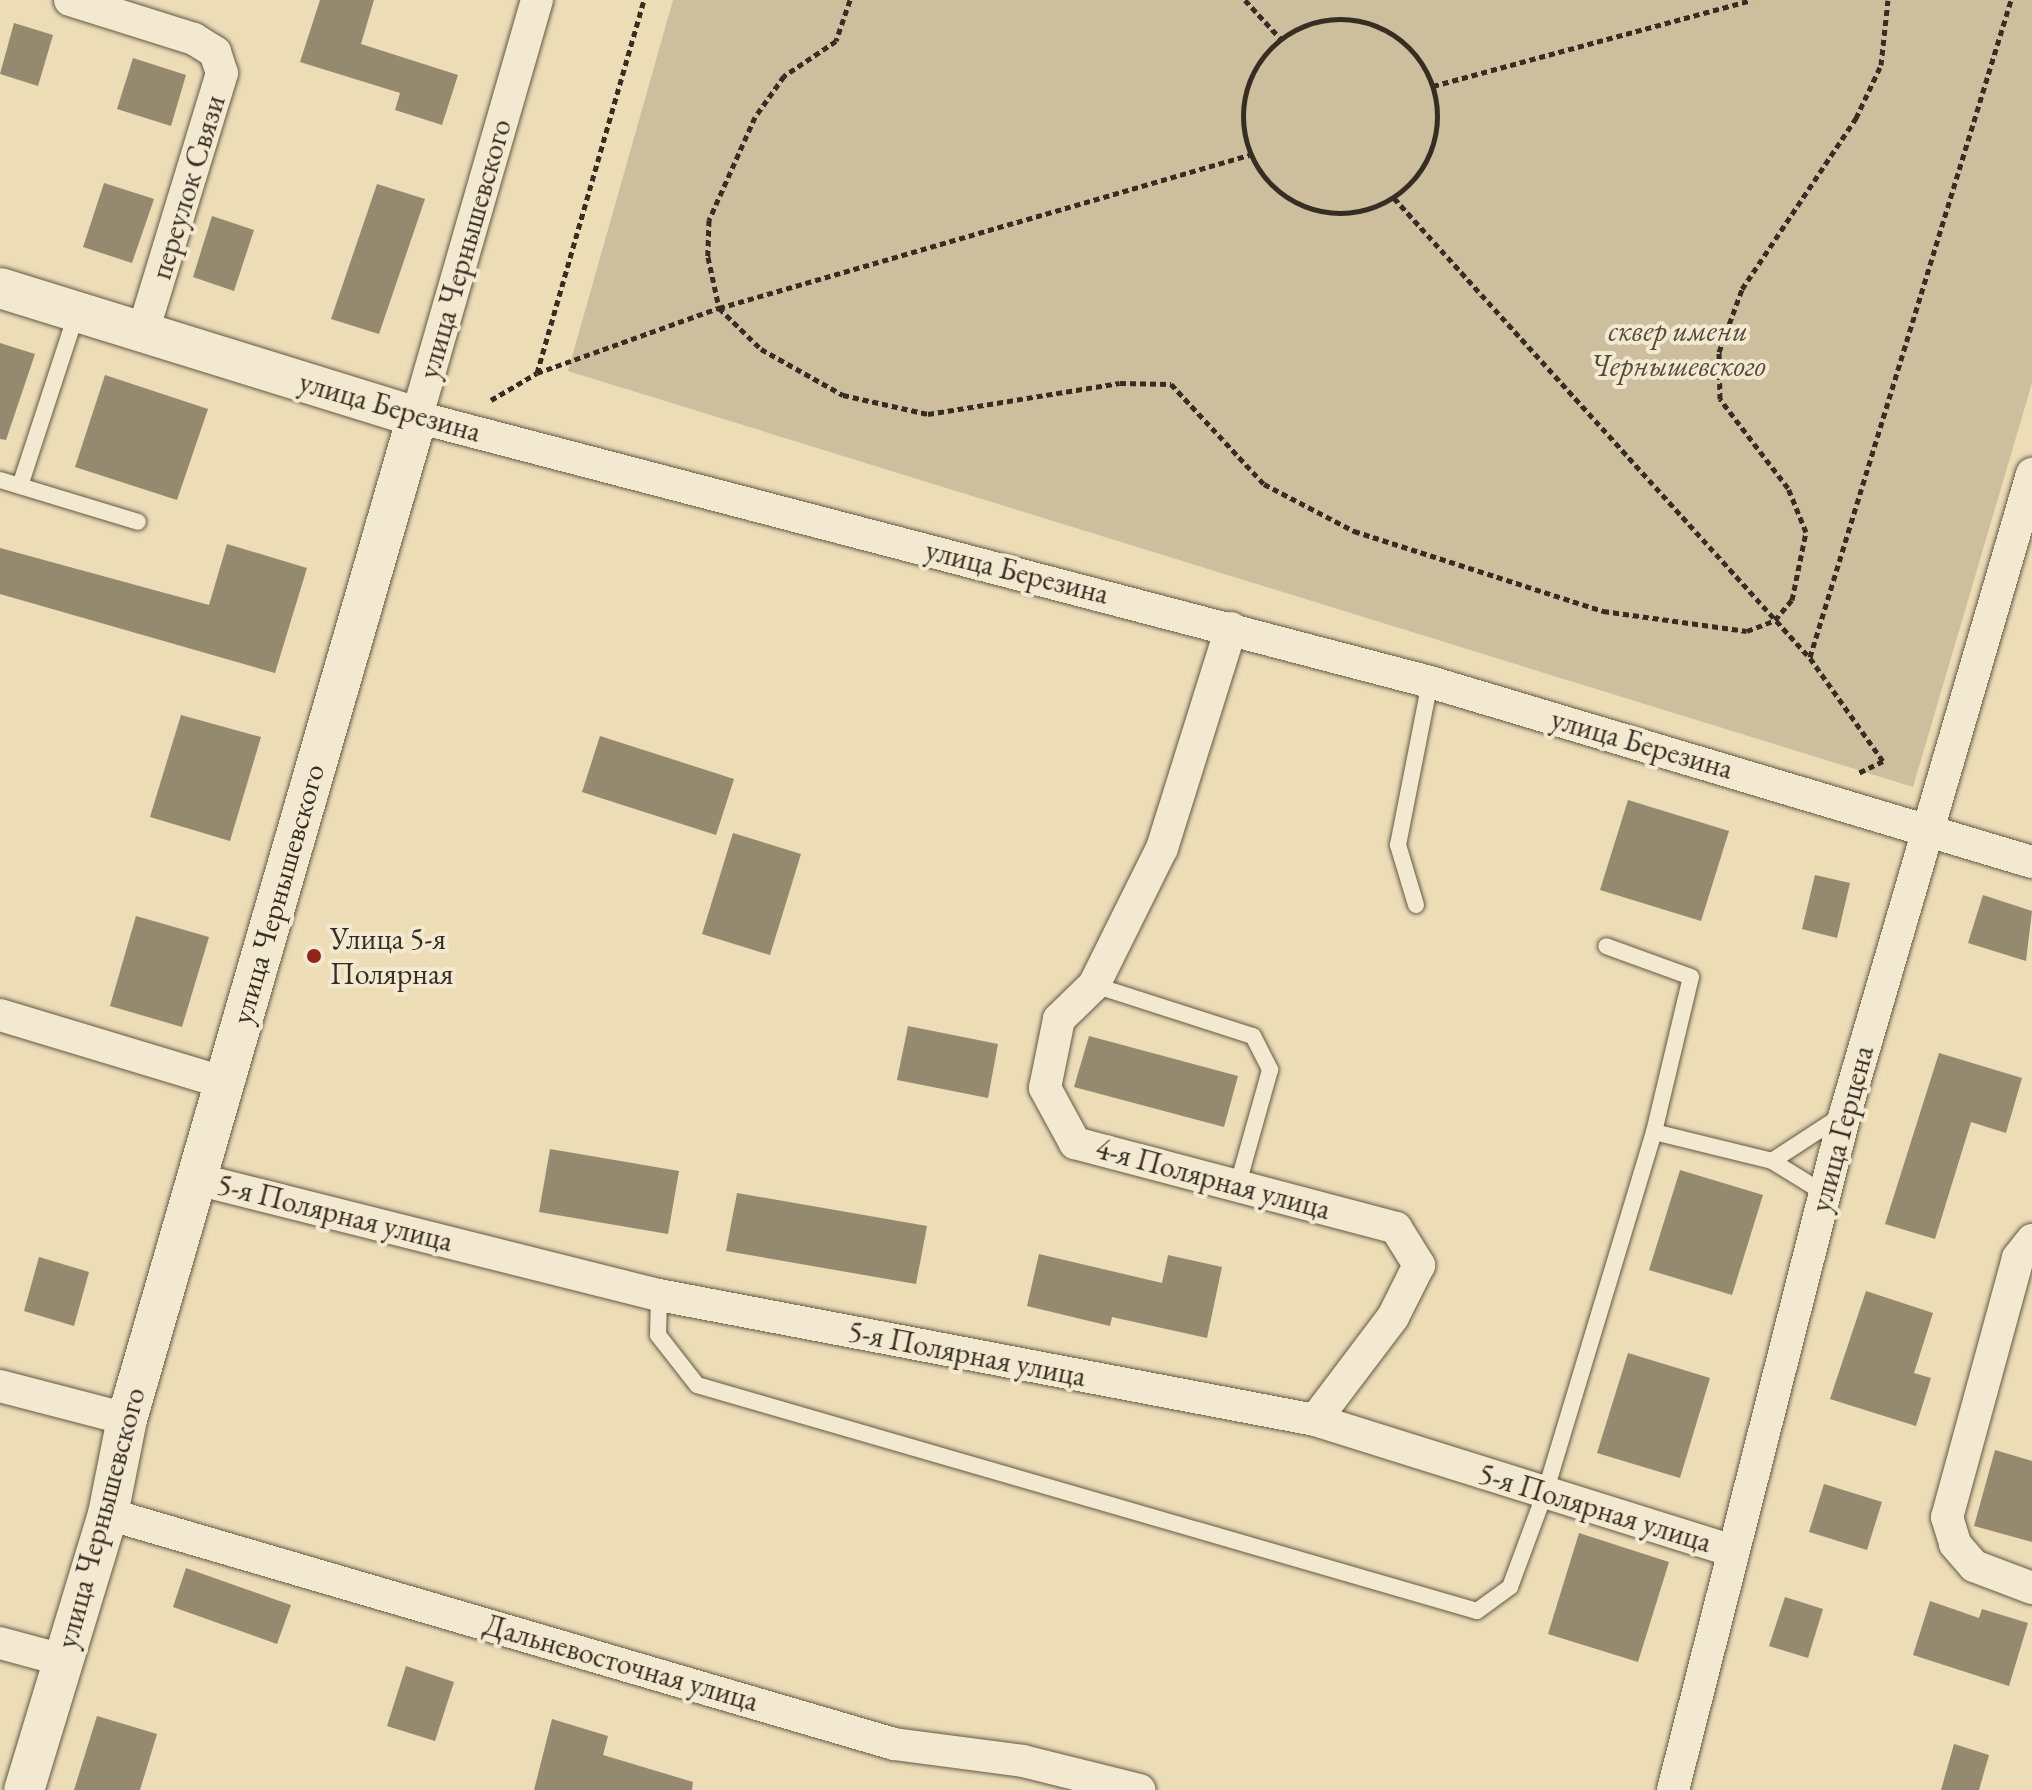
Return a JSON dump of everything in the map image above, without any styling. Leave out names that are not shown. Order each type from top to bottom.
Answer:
[{"type":"street","name":"переулок Связи","points":[[70,0],[194,39],[215,52],[222,73],[143,331]]},
{"type":"street","name":"улица Чернышевского","points":[[24,1790],[108,1514],[127,1419],[222,1082],[537,0]]},
{"type":"street","name":"улица Березина","points":[[0,288],[417,417],[1430,682],[1839,801],[1926,832],[2032,862]]},
{"type":"street","name":"улица Герцена","points":[[1673,1790],[1845,1114],[2032,474]]},
{"type":"street","name":"4-я Полярная улица","points":[[1231,628],[1162,848],[1094,985],[1059,1019],[1045,1088],[1075,1143],[1396,1228],[1419,1265],[1393,1317],[1315,1420]]},
{"type":"street","points":[[0,1015],[222,1082]]},
{"type":"street","name":"5-я Полярная улица","points":[[196,1179],[659,1295],[1315,1420],[1732,1551]]},
{"type":"street","points":[[2032,1240],[2018,1258],[1947,1517],[1955,1544],[1974,1566],[2032,1588]]},
{"type":"street","points":[[0,1386],[127,1419]]},
{"type":"street","name":"Дальневосточная улица","points":[[108,1514],[894,1744],[1023,1761],[1139,1790]]},
{"type":"street","points":[[0,1643],[63,1660]]},
{"type":"lane","points":[[20,486],[77,312]]},
{"type":"lane","points":[[0,480],[138,522]]},
{"type":"lane","points":[[1416,905],[1398,845],[1430,682]]},
{"type":"lane","points":[[659,1295],[658,1335],[697,1385],[1477,1611],[1510,1587],[1545,1493],[1654,1132],[1691,977],[1606,946]]},
{"type":"lane","points":[[1094,985],[1253,1036],[1270,1070],[1238,1184]]},
{"type":"lane","points":[[1772,1161],[1845,1114]]},
{"type":"lane","points":[[1654,1132],[1772,1161],[1824,1193]]},
{"type":"path","points":[[537,373],[644,0]]},
{"type":"path","points":[[850,0],[836,41],[784,76],[755,117],[709,220],[708,257],[719,308],[761,349],[843,395],[928,414],[1120,383],[1171,384],[1264,484],[1354,531],[1603,611],[1747,631],[1775,620],[1792,600],[1806,532],[1788,488],[1720,399],[1719,352],[1742,289],[1856,118],[1881,65],[1888,0]]},
{"type":"path","points":[[1245,0],[1280,38]]},
{"type":"path","points":[[1433,86],[1752,0]]},
{"type":"path","points":[[1810,658],[2011,0]]},
{"type":"path","points":[[1329,18],[1382,27],[1422,62],[1433,86],[1438,118],[1432,149],[1417,177],[1394,198],[1354,212],[1312,210],[1275,188],[1249,155],[1242,123],[1244,91],[1258,61],[1280,38],[1329,18]]},
{"type":"path","points":[[481,405],[537,373],[719,308],[1249,155]]},
{"type":"path","points":[[1394,198],[1810,658],[1883,761],[1847,778]]},
{"type":"green space","name":"сквер имени Чернышевского","points":[[673,0],[2032,0],[2032,383],[1913,787],[568,371]]},
{"type":"building","points":[[320,0],[374,0],[361,44],[458,75],[442,125],[395,110],[400,93],[300,62]]},
{"type":"building","points":[[14,23],[53,35],[38,86],[0,74]]},
{"type":"building","points":[[133,58],[186,75],[171,126],[117,109]]},
{"type":"building","points":[[104,183],[154,199],[132,263],[83,247]]},
{"type":"building","points":[[377,184],[425,199],[379,334],[331,319]]},
{"type":"building","points":[[212,216],[254,230],[234,291],[193,277]]},
{"type":"building","points":[[0,343],[35,354],[6,440],[0,439]]},
{"type":"building","points":[[105,375],[208,409],[177,500],[75,467]]},
{"type":"building","points":[[227,544],[307,568],[275,673],[0,594],[0,548],[209,605]]},
{"type":"building","points":[[181,715],[261,737],[230,841],[150,817]]},
{"type":"building","points":[[600,736],[734,779],[716,835],[582,792]]},
{"type":"building","points":[[1628,800],[1729,831],[1701,921],[1600,890]]},
{"type":"building","points":[[733,833],[801,854],[770,955],[702,934]]},
{"type":"building","points":[[1815,875],[1850,883],[1837,938],[1802,929]]},
{"type":"building","points":[[1983,895],[2032,911],[2026,961],[1968,943]]},
{"type":"building","points":[[136,916],[209,937],[182,1027],[110,1006]]},
{"type":"building","points":[[908,1026],[998,1044],[988,1098],[897,1080]]},
{"type":"building","points":[[1089,1036],[1238,1076],[1224,1127],[1074,1087]]},
{"type":"building","points":[[1939,1053],[2022,1078],[2006,1133],[1971,1122],[1935,1239],[1885,1224]]},
{"type":"building","points":[[550,1149],[679,1171],[668,1234],[539,1212]]},
{"type":"building","points":[[1680,1170],[1763,1195],[1732,1295],[1649,1270]]},
{"type":"building","points":[[737,1193],[927,1226],[916,1284],[726,1251]]},
{"type":"building","points":[[1039,1254],[1162,1283],[1168,1255],[1222,1267],[1207,1338],[1112,1317],[1110,1326],[1027,1306]]},
{"type":"building","points":[[39,1257],[89,1272],[74,1326],[24,1311]]},
{"type":"building","points":[[1866,1291],[1933,1313],[1914,1373],[1931,1378],[1916,1426],[1830,1399]]},
{"type":"building","points":[[1628,1353],[1710,1378],[1680,1478],[1597,1453]]},
{"type":"building","points":[[1995,1450],[2032,1461],[2032,1542],[1974,1526]]},
{"type":"building","points":[[1824,1484],[1882,1502],[1867,1550],[1809,1532]]},
{"type":"building","points":[[1579,1533],[1669,1562],[1638,1662],[1548,1634]]},
{"type":"building","points":[[186,1568],[291,1605],[277,1644],[173,1607]]},
{"type":"building","points":[[1785,1597],[1823,1609],[1808,1658],[1769,1646]]},
{"type":"building","points":[[1930,1601],[1979,1618],[1982,1609],[2028,1623],[2009,1686],[1913,1655]]},
{"type":"building","points":[[406,1666],[454,1682],[435,1741],[387,1726]]},
{"type":"building","points":[[97,1716],[157,1734],[140,1790],[74,1790]]},
{"type":"building","points":[[552,1719],[608,1736],[603,1755],[693,1782],[692,1790],[534,1790]]},
{"type":"building","points":[[1954,1744],[1989,1755],[1979,1790],[1941,1790]]},
{"type":"place","name":"Улица 5-я Полярная","points":[[314,956]]}]
